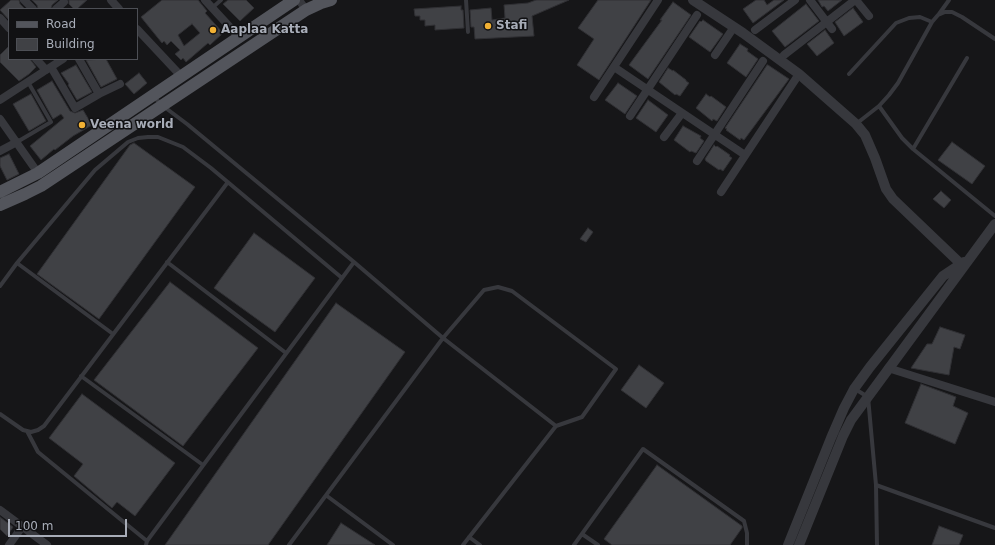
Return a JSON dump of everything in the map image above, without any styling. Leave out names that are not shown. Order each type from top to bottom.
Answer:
[{"type":"main road","points":[[0,192],[38,173],[294,0]]},
{"type":"main road","points":[[0,205],[41,186],[163,106],[302,5],[316,5],[331,0]]},
{"type":"street","points":[[24,0],[32,8]]},
{"type":"street","points":[[111,0],[118,8]]},
{"type":"street","points":[[206,0],[239,37]]},
{"type":"street","points":[[594,97],[658,0]]},
{"type":"street","points":[[693,0],[734,27],[799,74],[856,124],[865,135],[886,189],[893,200],[964,263]]},
{"type":"street","points":[[755,30],[795,0]]},
{"type":"street","points":[[810,0],[832,29]]},
{"type":"street","points":[[784,54],[856,0],[869,16]]},
{"type":"street","points":[[57,8],[64,2]]},
{"type":"street","points":[[630,116],[696,15]]},
{"type":"street","points":[[0,18],[8,27]]},
{"type":"street","points":[[716,55],[734,27]]},
{"type":"street","points":[[138,30],[180,76]]},
{"type":"street","points":[[37,60],[48,69],[75,108],[120,84]]},
{"type":"street","points":[[0,100],[62,60]]},
{"type":"street","points":[[80,60],[99,94]]},
{"type":"street","points":[[697,161],[763,61]]},
{"type":"street","points":[[614,67],[745,155]]},
{"type":"street","points":[[721,192],[799,74]]},
{"type":"street","points":[[664,137],[682,113]]},
{"type":"street","points":[[0,119],[38,173]]},
{"type":"street","points":[[0,151],[17,142]]},
{"type":"street","points":[[799,545],[843,436],[851,420],[964,263],[995,224]]},
{"type":"street","points":[[788,545],[831,438],[854,389],[870,366],[943,276],[964,263]]},
{"type":"street","points":[[888,368],[995,402]]},
{"type":"street","points":[[0,510],[47,545]]},
{"type":"street","points":[[9,545],[22,527]]},
{"type":"lane","points":[[212,8],[221,0]]},
{"type":"lane","points":[[466,0],[468,32]]},
{"type":"lane","points":[[856,124],[880,106],[898,83],[932,22],[939,15],[949,0]]},
{"type":"lane","points":[[939,15],[945,12],[952,12],[962,16],[995,39]]},
{"type":"lane","points":[[849,74],[896,23],[910,18],[920,17],[932,22]]},
{"type":"lane","points":[[913,149],[967,58]]},
{"type":"lane","points":[[17,142],[51,122],[28,82]]},
{"type":"lane","points":[[152,95],[163,106],[187,124],[354,262],[443,338],[556,426]]},
{"type":"lane","points":[[880,106],[902,138],[913,149],[995,216]]},
{"type":"lane","points":[[0,286],[17,263],[95,170],[128,142],[138,138],[158,137],[183,147],[228,182],[342,278]]},
{"type":"lane","points":[[0,414],[13,424],[26,431],[31,432],[44,426],[228,182]]},
{"type":"lane","points":[[167,262],[286,353]]},
{"type":"lane","points":[[26,431],[38,452],[146,543],[354,262]]},
{"type":"lane","points":[[17,263],[113,334]]},
{"type":"lane","points":[[289,545],[327,496],[443,338],[484,290],[498,287],[512,291],[616,369],[582,417],[556,426],[463,545]]},
{"type":"lane","points":[[81,376],[203,466]]},
{"type":"lane","points":[[854,389],[868,397],[876,485],[878,545]]},
{"type":"lane","points":[[574,545],[644,449],[744,521],[747,533],[747,545]]},
{"type":"lane","points":[[876,485],[995,528]]},
{"type":"lane","points":[[327,496],[393,545]]},
{"type":"lane","points":[[582,534],[598,545]]},
{"type":"lane","points":[[469,537],[480,545]]},
{"type":"building","points":[[11,0],[19,0],[20,4],[24,8],[8,8],[8,19],[0,10]]},
{"type":"building","points":[[32,0],[58,0],[52,5],[51,8],[38,8]]},
{"type":"building","points":[[69,0],[87,0],[78,8],[73,8],[69,4]]},
{"type":"building","points":[[162,0],[198,0],[207,11],[205,13],[223,33],[210,45],[208,43],[186,62],[183,58],[181,60],[175,54],[180,50],[171,41],[167,45],[164,41],[162,43],[141,17]],"holes":[[[192,24],[200,33],[184,46],[178,35]]]},
{"type":"building","points":[[228,0],[246,0],[254,8],[240,21],[223,4]]},
{"type":"building","points":[[536,0],[569,0],[532,16],[534,36],[475,39],[474,27],[471,27],[470,10],[491,8],[492,20],[505,18],[504,5],[528,3]]},
{"type":"building","points":[[598,0],[651,0],[599,80],[577,65],[594,39],[578,28]]},
{"type":"building","points":[[756,0],[764,0],[767,5],[774,0],[784,0],[753,23],[743,9]]},
{"type":"building","points":[[818,0],[842,0],[828,11],[824,6],[822,7]]},
{"type":"building","points":[[673,2],[691,15],[648,79],[629,65],[662,20],[660,20]]},
{"type":"building","points":[[806,4],[819,21],[785,47],[772,31]]},
{"type":"building","points":[[461,6],[461,10],[463,10],[464,28],[435,30],[435,25],[425,26],[425,20],[420,20],[420,16],[415,16],[414,9]]},
{"type":"building","points":[[853,8],[863,22],[844,36],[835,22]]},
{"type":"building","points":[[703,20],[723,34],[710,52],[689,37],[700,21],[701,22]]},
{"type":"building","points":[[825,30],[834,43],[817,56],[807,44]]},
{"type":"building","points":[[740,44],[748,49],[747,51],[758,59],[746,77],[727,63]]},
{"type":"building","points":[[8,47],[8,60],[31,60],[36,67],[19,81],[0,62],[0,55]]},
{"type":"building","points":[[86,60],[107,60],[117,79],[101,87]]},
{"type":"building","points":[[76,65],[92,92],[77,100],[68,85],[69,84],[61,73]]},
{"type":"building","points":[[767,65],[789,79],[744,140],[741,138],[740,140],[725,128]]},
{"type":"building","points":[[668,68],[673,70],[689,83],[680,96],[675,95],[659,82]]},
{"type":"building","points":[[139,73],[147,83],[134,94],[125,84]]},
{"type":"building","points":[[52,81],[70,111],[75,113],[83,110],[92,125],[73,136],[55,150],[54,149],[41,160],[30,146],[64,118],[61,114],[53,119],[37,90]]},
{"type":"building","points":[[618,83],[637,96],[625,114],[605,100]]},
{"type":"building","points":[[31,94],[46,121],[29,131],[13,104]]},
{"type":"building","points":[[706,94],[726,107],[717,121],[713,119],[712,121],[696,108]]},
{"type":"building","points":[[648,100],[668,115],[656,132],[636,118]]},
{"type":"building","points":[[683,126],[701,136],[700,138],[704,141],[696,153],[690,152],[674,140]]},
{"type":"building","points":[[952,142],[985,166],[972,184],[938,160]]},
{"type":"building","points":[[134,143],[195,187],[99,319],[37,274],[130,145]]},
{"type":"building","points":[[714,145],[730,155],[729,156],[732,158],[723,171],[720,169],[719,170],[705,159]]},
{"type":"building","points":[[9,154],[19,174],[7,180],[0,166],[0,158]]},
{"type":"building","points":[[941,191],[951,200],[944,208],[933,199]]},
{"type":"building","points":[[588,228],[593,232],[586,242],[580,239]]},
{"type":"building","points":[[254,233],[315,278],[275,332],[214,288]]},
{"type":"building","points":[[170,282],[258,348],[183,446],[94,380]]},
{"type":"building","points":[[336,303],[405,352],[268,545],[165,545]]},
{"type":"building","points":[[940,327],[965,335],[960,349],[954,347],[949,375],[911,368],[927,344],[932,344]]},
{"type":"building","points":[[639,365],[664,383],[646,408],[621,390]]},
{"type":"building","points":[[921,384],[956,397],[953,406],[968,413],[955,444],[905,423]]},
{"type":"building","points":[[82,394],[175,463],[135,516],[117,502],[112,508],[74,476],[83,464],[49,438]]},
{"type":"building","points":[[657,465],[742,526],[730,545],[612,545],[604,539]]},
{"type":"building","points":[[0,517],[13,527],[7,536],[0,529]]},
{"type":"building","points":[[341,523],[375,545],[327,545]]},
{"type":"building","points":[[939,526],[963,535],[959,545],[932,545]]},
{"type":"place","name":"Stafi","points":[[488,26]]},
{"type":"place","name":"Aaplaa Katta","points":[[213,30]]},
{"type":"place","name":"Veena world","points":[[82,125]]}]
